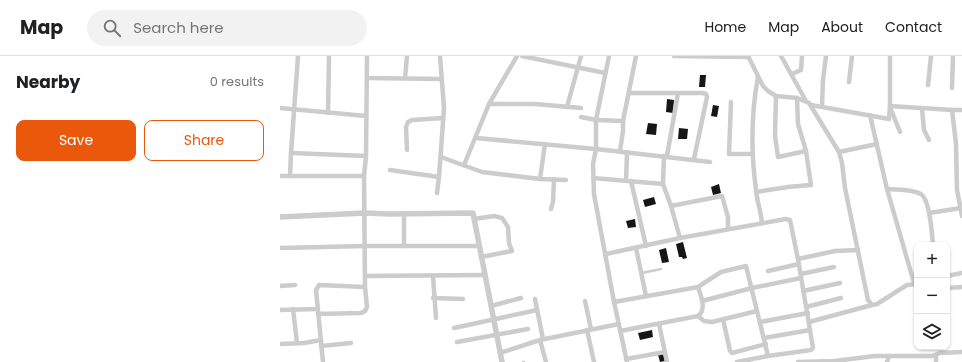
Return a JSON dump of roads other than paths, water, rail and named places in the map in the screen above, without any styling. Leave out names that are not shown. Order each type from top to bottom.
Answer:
[{"type":"street","points":[[290,176],[298,56]]},
{"type":"street","points":[[328,113],[329,56]]},
{"type":"street","points":[[280,310],[293,309],[360,313],[365,311],[367,307],[365,276],[364,176],[366,156],[367,56]]},
{"type":"street","points":[[405,78],[407,56]]},
{"type":"street","points":[[437,193],[443,118],[440,56]]},
{"type":"street","points":[[464,165],[489,104],[516,56]]},
{"type":"street","points":[[522,56],[605,73]]},
{"type":"street","points":[[567,107],[581,56]]},
{"type":"street","points":[[609,56],[596,120],[596,148],[593,164],[593,178],[594,194],[614,302],[626,361],[665,352]]},
{"type":"street","points":[[620,151],[623,121],[636,56]]},
{"type":"street","points":[[674,56],[748,57],[763,86],[776,96],[797,98],[808,103],[889,119],[890,56]]},
{"type":"street","points":[[781,56],[839,152],[868,300],[872,304]]},
{"type":"street","points":[[792,74],[800,70],[802,56]]},
{"type":"street","points":[[822,106],[826,56]]},
{"type":"street","points":[[849,82],[852,56]]},
{"type":"street","points":[[928,85],[931,56]]},
{"type":"street","points":[[952,88],[953,56]]},
{"type":"street","points":[[758,77],[754,99],[753,154],[756,192],[762,223]]},
{"type":"street","points":[[366,78],[442,79]]},
{"type":"street","points":[[629,93],[703,93],[707,95],[694,159]]},
{"type":"street","points":[[678,93],[665,156],[663,184],[680,238]]},
{"type":"street","points":[[776,96],[776,136],[778,157],[806,151]]},
{"type":"street","points":[[756,192],[811,185],[806,151],[798,124],[797,98]]},
{"type":"street","points":[[731,102],[729,154],[753,154]]},
{"type":"street","points":[[489,104],[534,104],[581,108]]},
{"type":"street","points":[[890,106],[922,109],[962,110]]},
{"type":"street","points":[[890,106],[900,132]]},
{"type":"street","points":[[280,108],[366,116]]},
{"type":"street","points":[[922,109],[924,130],[929,140]]},
{"type":"street","points":[[929,213],[961,212],[957,190],[956,144],[952,110]]},
{"type":"street","points":[[870,115],[887,189],[914,278]]},
{"type":"street","points":[[581,117],[596,120],[623,121]]},
{"type":"street","points":[[407,150],[406,127],[408,122],[412,120],[443,118]]},
{"type":"street","points":[[476,138],[596,148],[710,162]]},
{"type":"street","points":[[540,179],[545,144]]},
{"type":"street","points":[[839,152],[877,144]]},
{"type":"street","points":[[627,152],[628,181],[646,246]]},
{"type":"street","points":[[291,154],[366,156]]},
{"type":"street","points":[[441,157],[482,172],[540,179],[566,180]]},
{"type":"street","points":[[390,170],[439,177]]},
{"type":"street","points":[[280,176],[364,176]]},
{"type":"street","points":[[593,178],[663,184]]},
{"type":"street","points":[[551,209],[553,202],[554,179]]},
{"type":"street","points":[[887,189],[919,193],[925,197],[929,213],[933,242]]},
{"type":"street","points":[[671,206],[722,196],[728,217],[728,229]]},
{"type":"street","points":[[280,217],[365,213],[473,213],[502,362]]},
{"type":"street","points":[[404,214],[404,246]]},
{"type":"street","points":[[474,219],[494,216],[502,218],[508,228],[509,243],[512,251],[481,257]]},
{"type":"street","points":[[606,254],[728,229],[786,219],[790,220],[808,313],[813,348],[811,350],[768,356],[759,360],[737,362]]},
{"type":"street","points":[[280,248],[479,246]]},
{"type":"street","points":[[636,248],[646,296]]},
{"type":"street","points":[[798,259],[836,251],[858,250]]},
{"type":"street","points":[[768,271],[799,264]]},
{"type":"street","points":[[614,302],[698,287],[720,272],[746,266],[768,356]]},
{"type":"street","points":[[702,301],[834,267]]},
{"type":"street","points":[[950,275],[962,273]]},
{"type":"street","points":[[365,276],[485,275]]},
{"type":"street","points":[[433,276],[433,298],[436,318]]},
{"type":"street","points":[[803,291],[840,283]]},
{"type":"street","points":[[809,322],[872,304],[877,304],[907,285],[914,284]]},
{"type":"street","points":[[280,286],[295,285]]},
{"type":"street","points":[[323,362],[316,290],[319,285],[366,286]]},
{"type":"street","points":[[620,331],[660,324],[702,314],[702,301],[698,287]]},
{"type":"street","points":[[950,288],[962,287]]},
{"type":"street","points":[[433,298],[463,299]]},
{"type":"street","points":[[491,306],[521,298]]},
{"type":"street","points":[[806,307],[841,298]]},
{"type":"street","points":[[536,299],[546,362]]},
{"type":"street","points":[[585,301],[594,362]]},
{"type":"street","points":[[293,309],[297,343]]},
{"type":"street","points":[[454,328],[537,310]]},
{"type":"street","points":[[698,316],[704,321],[712,322],[757,311]]},
{"type":"street","points":[[760,322],[808,313]]},
{"type":"street","points":[[722,319],[730,351],[732,353],[766,344]]},
{"type":"street","points":[[500,353],[542,339],[619,324]]},
{"type":"street","points":[[660,324],[667,362]]},
{"type":"street","points":[[457,342],[528,329]]},
{"type":"street","points":[[764,338],[810,330]]},
{"type":"street","points":[[280,344],[321,340]]},
{"type":"street","points":[[321,346],[352,343]]},
{"type":"street","points":[[797,352],[798,362],[830,361],[875,356],[932,356],[940,353],[962,352]]},
{"type":"street","points":[[936,355],[936,362]]},
{"type":"street","points":[[887,362],[889,356]]},
{"type":"lane","points":[[641,273],[661,269]]}]
